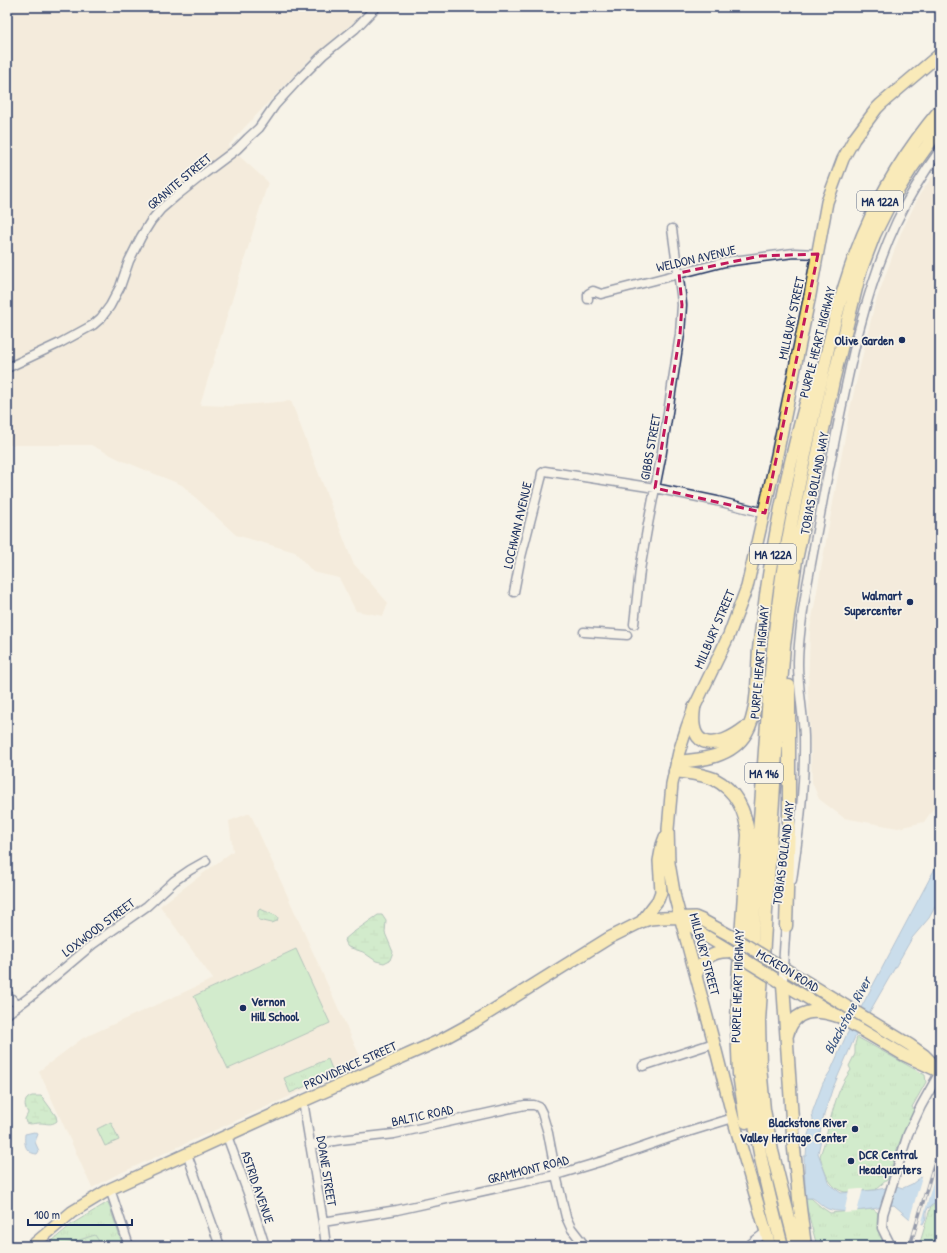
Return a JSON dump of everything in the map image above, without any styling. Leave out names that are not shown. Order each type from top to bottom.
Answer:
[{"type":"highway","name":"PURPLE HEART HIGHWAY","points":[[777,1244],[757,1143],[748,1070],[748,1015],[771,670],[780,585],[796,495],[820,382],[848,276],[864,233],[886,188],[910,148],[940,110]]},
{"type":"highway","name":"PURPLE HEART HIGHWAY","points":[[796,1246],[772,1151],[764,1110],[760,1066],[759,1021],[760,982],[784,645],[796,560],[833,381],[860,272],[874,236],[891,201],[910,170],[940,128]]},
{"type":"highway","name":"MA 122A","points":[[676,767],[707,759],[727,751],[743,738],[752,722],[770,568],[783,496],[818,362],[840,302]]},
{"type":"highway","name":"MA 122A","points":[[786,926],[789,823],[788,725],[791,598]]},
{"type":"highway","points":[[694,708],[694,731],[701,740],[705,742],[715,743],[728,739],[752,722]]},
{"type":"highway","points":[[676,767],[714,780],[724,786],[733,794],[746,819],[748,835],[737,1006],[739,1074],[752,1151],[777,1244]]},
{"type":"highway","points":[[779,981],[786,1038],[797,1185],[805,1246]]},
{"type":"highway","points":[[786,1038],[791,1025],[795,1020],[808,1012],[841,1010]]},
{"type":"main road","name":"MILLBURY STREET","points":[[777,1244],[766,1232],[675,898],[671,875],[668,829],[670,799],[682,741],[694,708],[729,635],[747,587],[765,513],[818,254],[827,202],[843,159],[854,139],[881,104],[940,54]]},
{"type":"main road","points":[[641,922],[658,900],[661,892],[659,861],[662,845],[668,829]]},
{"type":"main road","name":"MCKEON ROAD","points":[[680,918],[695,917],[702,920],[780,965],[874,1036],[908,1057],[940,1071]]},
{"type":"main road","name":"PROVIDENCE STREET","points":[[32,1246],[72,1212],[110,1189],[441,1040],[474,1022],[609,938],[641,922],[650,919],[680,918]]},
{"type":"main road","name":"MCKEON ROAD","points":[[680,918],[699,932],[779,981],[880,1027],[917,1050],[930,1060],[940,1071]]},
{"type":"main road","points":[[696,976],[702,964],[708,957],[722,952],[732,952]]},
{"type":"street","name":"GRANITE STREET","points":[[7,368],[60,343],[93,325],[102,318],[120,287],[137,243],[151,221],[161,209],[237,149],[259,128],[276,105],[298,80],[323,55],[355,29],[376,7]]},
{"type":"street","name":"TOBIAS BOLLAND WAY","points":[[779,981],[799,822],[802,786],[804,736],[798,664],[801,625],[818,524],[848,380],[863,317],[883,256],[897,222],[908,199],[940,150]]},
{"type":"street","name":"GIBBS STREET","points":[[634,624],[640,570],[661,458],[680,334],[682,305],[679,273],[672,229]]},
{"type":"street","name":"WELDON AVENUE","points":[[588,299],[588,294],[592,291],[601,294],[734,260],[794,253],[818,254]]},
{"type":"street","name":"LOCHWAN AVENUE","points":[[514,592],[520,561],[543,473],[547,472],[655,488],[765,513]]},
{"type":"street","points":[[584,632],[627,634]]},
{"type":"street","name":"LOXWOOD STREET","points":[[7,1014],[93,944],[147,906],[190,870],[206,861]]},
{"type":"street","points":[[7,994],[18,1006]]},
{"type":"street","points":[[643,1066],[714,1043]]},
{"type":"street","points":[[891,1246],[883,1231],[883,1214],[902,1150],[911,1127],[940,1071]]},
{"type":"street","name":"DOANE STREET","points":[[303,1101],[326,1246]]},
{"type":"street","name":"BALTIC ROAD","points":[[310,1145],[394,1134],[525,1105],[534,1105],[538,1107],[542,1113],[548,1133],[556,1175]]},
{"type":"street","name":"GRAMMONT ROAD","points":[[323,1222],[397,1210],[480,1193],[556,1175],[734,1118]]},
{"type":"street","name":"ASTRID AVENUE","points":[[227,1136],[248,1192],[265,1246]]},
{"type":"street","points":[[187,1154],[220,1246]]},
{"type":"street","points":[[556,1175],[566,1217],[571,1228],[584,1246]]},
{"type":"street","points":[[110,1189],[129,1246]]},
{"type":"street","points":[[748,1246],[766,1232]]},
{"type":"highlighted area","points":[[818,254],[777,455],[765,513],[655,488],[680,334],[682,305],[679,273],[760,256]]},
{"type":"shaded area","points":[[7,7],[367,7],[354,22],[308,61],[228,146],[268,182],[200,405],[229,406],[291,401],[353,563],[388,603],[383,616],[356,611],[339,578],[313,572],[295,552],[236,535],[182,485],[121,460],[91,445],[7,445]]},
{"type":"shaded area","points":[[940,166],[940,799],[924,822],[898,828],[844,818],[819,799],[812,782],[808,692],[810,630],[850,409],[874,307],[900,235],[920,194]]},
{"type":"shaded area","name":"Vernon Hill School","points":[[250,813],[363,1063],[114,1176],[92,1188],[39,1071],[83,1038],[213,979],[160,906],[233,851],[229,821]]},
{"type":"green space","points":[[260,909],[277,916],[277,921],[272,923],[259,920],[258,911]]},
{"type":"green space","points":[[378,915],[382,915],[386,921],[385,933],[393,952],[390,960],[384,963],[376,961],[363,952],[348,947],[344,940]]},
{"type":"green space","points":[[296,949],[330,1023],[228,1069],[194,996]]},
{"type":"green space","points":[[857,1037],[925,1075],[926,1082],[912,1107],[914,1110],[898,1146],[888,1179],[875,1190],[845,1192],[839,1190],[831,1183],[825,1173],[820,1156],[836,1100],[845,1079],[851,1070],[849,1066],[855,1054]]},
{"type":"green space","points":[[328,1059],[334,1074],[290,1093],[284,1078]]},
{"type":"green space","points":[[41,1096],[43,1098],[56,1116],[57,1121],[55,1123],[26,1123],[25,1119],[28,1113],[25,1103],[29,1097]]},
{"type":"green space","points":[[111,1122],[119,1140],[105,1146],[97,1129]]},
{"type":"green space","points":[[940,1175],[940,1246],[919,1246]]},
{"type":"green space","points":[[804,1198],[811,1198],[830,1213],[873,1209],[878,1213],[878,1226],[885,1246],[817,1246]]},
{"type":"green space","points":[[108,1202],[123,1246],[46,1246],[72,1224]]},
{"type":"green space","points":[[95,1235],[102,1246],[60,1246]]},
{"type":"water","points":[[940,859],[940,898],[929,918],[912,938],[854,1039],[832,1090],[824,1115],[818,1153],[830,1185],[841,1193],[875,1190],[896,1186],[903,1188],[912,1184],[925,1174],[940,1178],[940,1200],[928,1208],[923,1224],[910,1219],[894,1205],[851,1211],[834,1211],[824,1207],[813,1198],[804,1198],[804,1156],[806,1156],[806,1141],[813,1120],[812,1113],[823,1083],[831,1070],[846,1036]]},
{"type":"water","points":[[34,1132],[38,1134],[35,1142],[39,1151],[37,1154],[30,1152],[25,1144],[25,1134]]},
{"type":"pier","points":[[925,1172],[935,1175],[921,1225],[909,1221],[923,1173]]},
{"type":"pier","points":[[863,1189],[857,1212],[844,1213],[849,1190]]},
{"type":"railway","points":[[910,1246],[940,1144]]},
{"type":"place","name":"Olive Garden","points":[[902,340]]},
{"type":"place","name":"Walmart Supercenter","points":[[910,602]]},
{"type":"place","name":"Vernon Hill School","points":[[243,1008]]},
{"type":"place","name":"Blackstone River Valley Heritage Center","points":[[855,1129]]},
{"type":"place","name":"DCR Central Headquarters","points":[[851,1161]]},
{"type":"water label","name":"Blackstone River","points":[[847,1015]]}]
